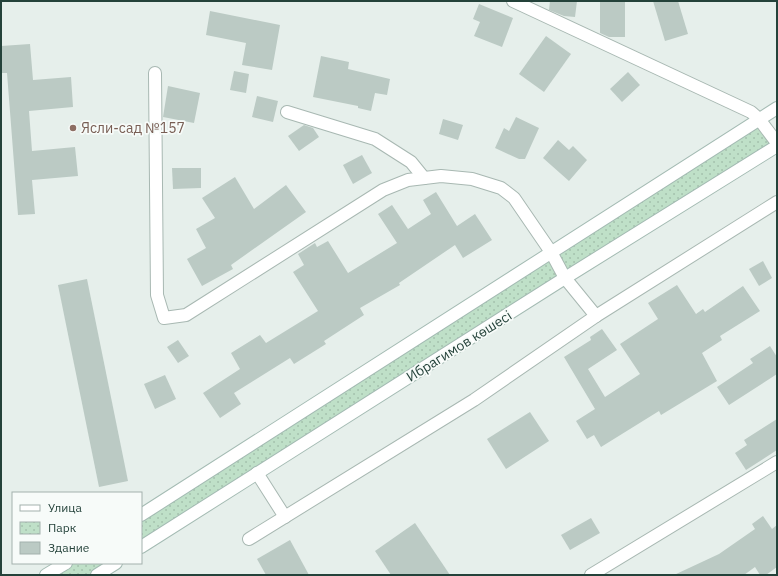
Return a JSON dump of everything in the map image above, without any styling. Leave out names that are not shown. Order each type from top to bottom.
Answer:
[{"type":"street","points":[[513,1],[751,112],[759,119]]},
{"type":"street","points":[[155,73],[157,295],[164,318],[186,315],[383,190],[408,180],[441,176],[472,179],[501,188],[514,198],[551,252],[565,278],[596,316]]},
{"type":"street","name":"Ибрагимов көшесі","points":[[142,514],[777,108]]},
{"type":"street","points":[[287,112],[375,139],[411,162],[424,178]]},
{"type":"street","name":"Ибрагимов көшесі","points":[[142,546],[777,145],[759,119]]},
{"type":"street","points":[[249,539],[474,400],[596,316],[777,202]]},
{"type":"street","points":[[591,575],[777,462]]},
{"type":"street","points":[[257,474],[285,517]]},
{"type":"street","points":[[46,575],[64,564]]},
{"type":"street","points":[[97,575],[114,564]]},
{"type":"green space","points":[[761,124],[774,144],[142,543],[142,517]]},
{"type":"green space","points":[[68,564],[109,564],[92,575],[51,575]]},
{"type":"building","points":[[550,1],[577,1],[575,17],[564,16],[549,10]]},
{"type":"building","points":[[600,1],[625,1],[625,37],[609,37],[600,33]]},
{"type":"building","points":[[653,1],[678,1],[688,34],[665,41]]},
{"type":"building","points":[[479,4],[513,18],[502,47],[474,36],[480,22],[473,19]]},
{"type":"building","points":[[210,11],[280,25],[272,70],[242,65],[246,43],[206,35]]},
{"type":"building","points":[[546,36],[571,54],[544,92],[519,74]]},
{"type":"building","points":[[30,44],[33,80],[71,77],[73,107],[29,111],[32,151],[75,147],[78,176],[32,180],[35,214],[18,215],[7,73],[1,73],[1,46]]},
{"type":"building","points":[[321,56],[349,62],[348,69],[390,79],[387,95],[375,93],[371,111],[358,108],[358,106],[313,97]]},
{"type":"building","points":[[234,71],[249,74],[246,93],[230,90]]},
{"type":"building","points":[[628,72],[640,85],[622,102],[610,89]]},
{"type":"building","points":[[168,86],[200,93],[194,123],[163,117]]},
{"type":"building","points":[[257,96],[278,101],[273,122],[252,117]]},
{"type":"building","points":[[516,117],[539,128],[525,159],[519,159],[495,148],[504,128],[509,131]]},
{"type":"building","points":[[443,119],[463,125],[458,140],[439,134]]},
{"type":"building","points":[[304,125],[313,128],[319,137],[299,151],[288,136]]},
{"type":"building","points":[[558,140],[569,150],[573,146],[587,160],[569,181],[543,158]]},
{"type":"building","points":[[362,155],[372,173],[353,184],[343,165]]},
{"type":"building","points":[[172,168],[201,168],[201,188],[173,189]]},
{"type":"building","points":[[235,177],[254,209],[286,185],[306,212],[231,265],[233,269],[202,286],[187,259],[206,248],[196,229],[215,218],[202,198]]},
{"type":"building","points":[[436,192],[457,226],[475,214],[492,240],[463,258],[455,245],[399,283],[400,285],[360,308],[364,315],[324,341],[326,344],[294,364],[290,358],[234,393],[241,404],[220,418],[203,393],[240,369],[231,353],[260,335],[266,343],[318,311],[293,272],[304,265],[298,254],[315,243],[317,247],[328,241],[348,273],[397,243],[378,214],[392,205],[408,229],[431,214],[423,200]]},
{"type":"building","points":[[763,261],[772,278],[759,286],[749,269]]},
{"type":"building","points":[[87,279],[128,481],[99,487],[58,285]]},
{"type":"building","points":[[677,285],[696,314],[703,309],[705,312],[743,286],[760,311],[720,336],[722,340],[702,353],[717,381],[661,415],[659,411],[601,447],[594,435],[587,439],[576,421],[595,409],[564,357],[591,340],[590,337],[602,329],[617,350],[588,369],[605,397],[640,374],[620,344],[658,319],[648,303]]},
{"type":"building","points":[[178,340],[189,356],[178,363],[167,347]]},
{"type":"building","points":[[770,346],[777,357],[777,374],[729,405],[717,387],[753,363],[750,359]]},
{"type":"building","points":[[165,375],[176,399],[155,409],[144,384]]},
{"type":"building","points":[[530,412],[549,441],[506,469],[487,439]]},
{"type":"building","points":[[777,419],[777,450],[746,470],[735,453],[747,445],[744,440]]},
{"type":"building","points":[[763,516],[772,529],[777,525],[777,567],[766,575],[760,575],[755,567],[744,575],[674,575],[719,554],[755,529],[752,524]]},
{"type":"building","points":[[591,518],[600,533],[570,550],[561,535]]},
{"type":"building","points":[[415,523],[450,575],[391,575],[375,551]]},
{"type":"building","points":[[290,540],[309,575],[266,575],[257,559]]},
{"type":"place","name":"Ясли-сад №157","points":[[73,128]]}]
